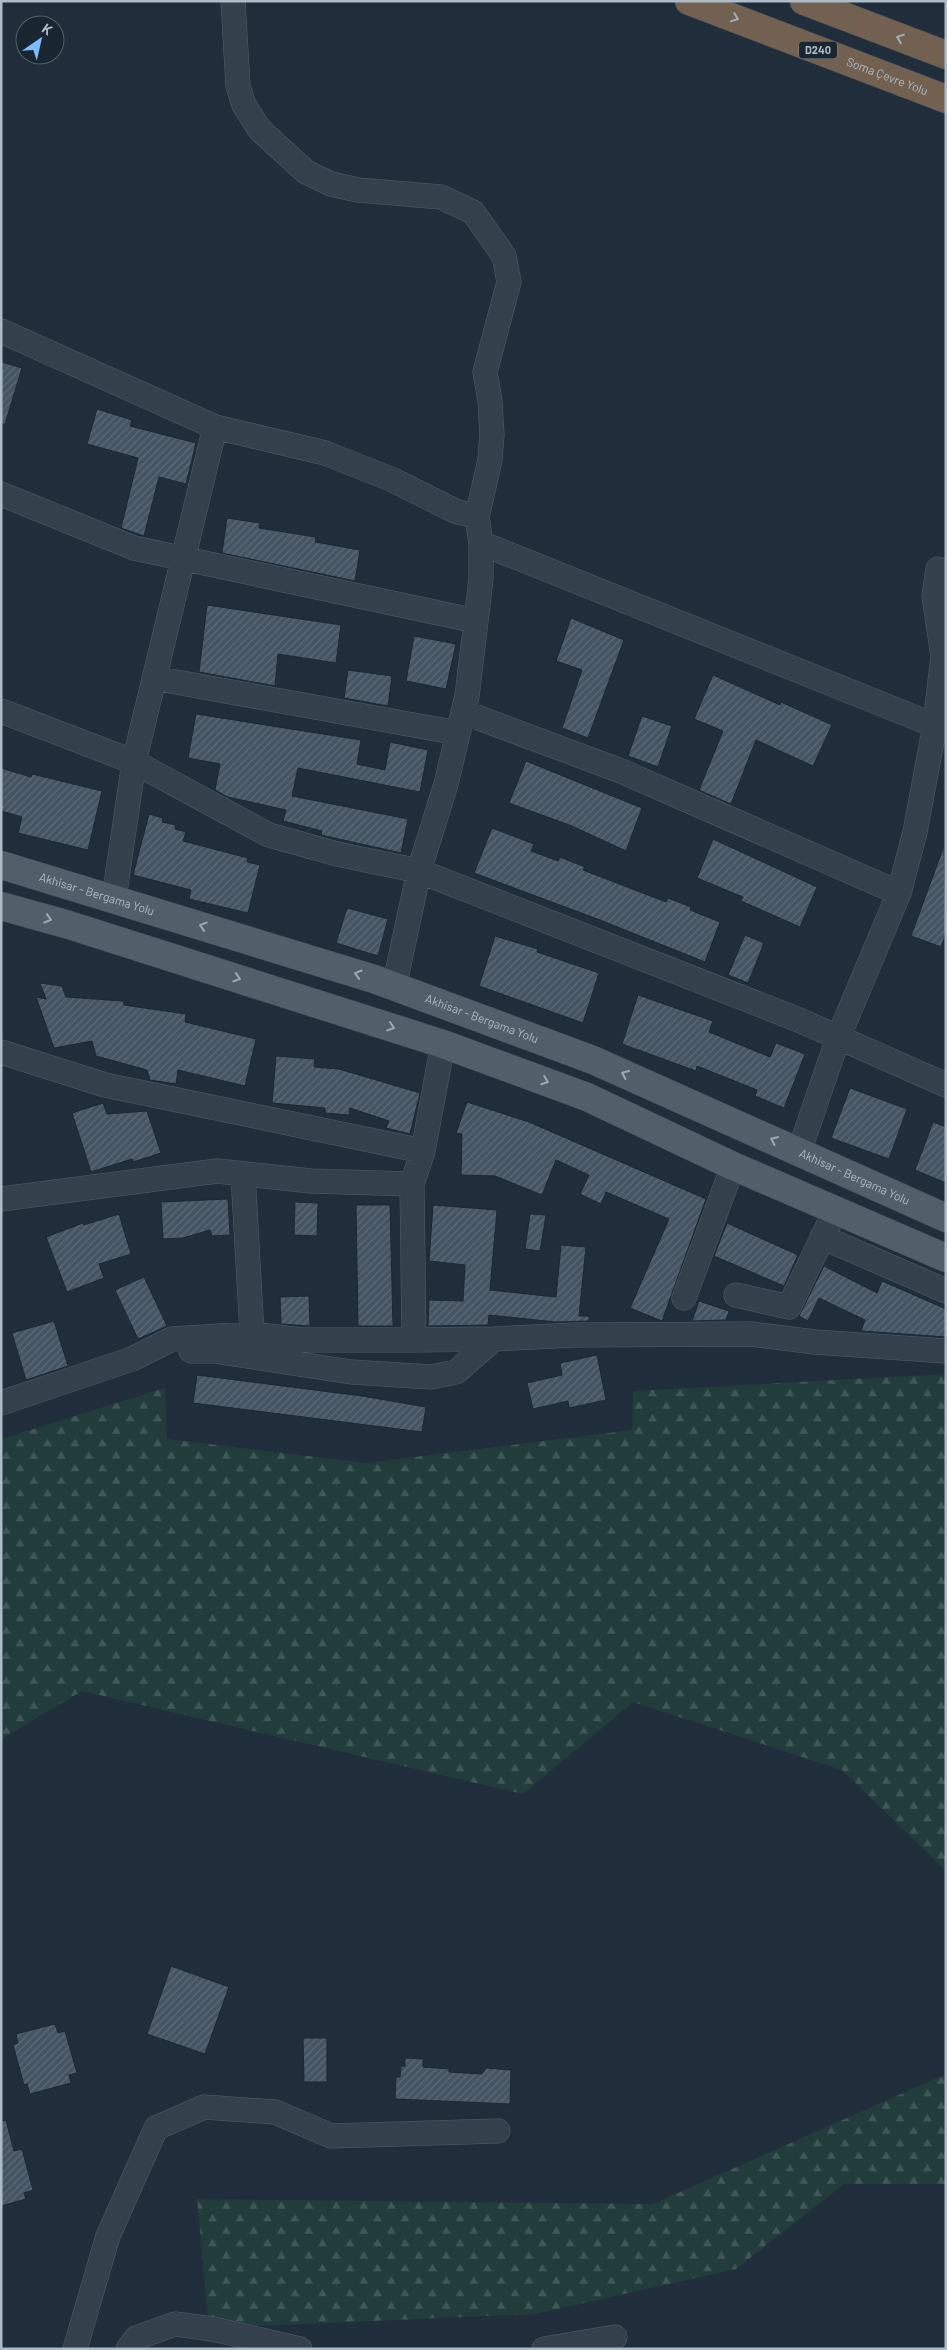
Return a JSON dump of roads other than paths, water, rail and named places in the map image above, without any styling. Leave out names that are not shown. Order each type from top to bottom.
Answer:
[{"type":"highway","name":"Soma Çevre Yolu","points":[[689,1],[946,99]]},
{"type":"highway","points":[[804,1],[946,55]]},
{"type":"main road","name":"Akhisar - Bergama Yolu","points":[[1,864],[394,987],[593,1060],[946,1218]]},
{"type":"main road","points":[[1,906],[69,925],[443,1044],[587,1097],[733,1166],[946,1258]]},
{"type":"street","points":[[233,1],[238,86],[244,105],[260,130],[306,172],[332,184],[358,190],[441,197],[473,212],[504,256],[509,282],[485,372],[490,401],[492,435],[490,460],[477,517],[481,543],[481,579],[460,722],[446,784],[419,871],[394,987]]},
{"type":"street","points":[[1,331],[215,427],[325,453],[393,480],[455,511],[477,517]]},
{"type":"street","points":[[114,898],[134,762],[215,427]]},
{"type":"street","points":[[1,494],[134,548],[476,620]]},
{"type":"street","points":[[481,543],[940,728]]},
{"type":"street","points":[[799,1152],[838,1038],[899,893],[940,728],[943,656],[934,596],[938,569]]},
{"type":"street","points":[[154,678],[460,722],[621,771],[899,893]]},
{"type":"street","points":[[1,711],[134,762],[269,835],[337,854],[419,871],[799,1020],[946,1085]]},
{"type":"street","points":[[414,1340],[412,1184],[424,1151],[443,1044]]},
{"type":"street","points":[[1,1052],[105,1085],[424,1151]]},
{"type":"street","points":[[684,1298],[733,1166]]},
{"type":"street","points":[[1,1199],[217,1171],[311,1180],[412,1184]]},
{"type":"street","points":[[243,1174],[252,1334]]},
{"type":"street","points":[[736,1295],[788,1307],[836,1209]]},
{"type":"street","points":[[822,1237],[946,1292]]},
{"type":"street","points":[[1,1403],[132,1359],[172,1339],[252,1334],[302,1340],[494,1339],[574,1335],[752,1334],[815,1342],[946,1351]]},
{"type":"street","points":[[132,1359],[187,1351],[214,1350],[342,1370],[431,1377],[456,1372],[494,1339]]},
{"type":"street","points":[[75,2349],[108,2236],[156,2128],[204,2106],[275,2112],[331,2136],[498,2131]]},
{"type":"street","points":[[128,2349],[136,2338],[175,2324],[212,2329],[300,2349]]},
{"type":"street","points":[[544,2349],[615,2337]]}]
